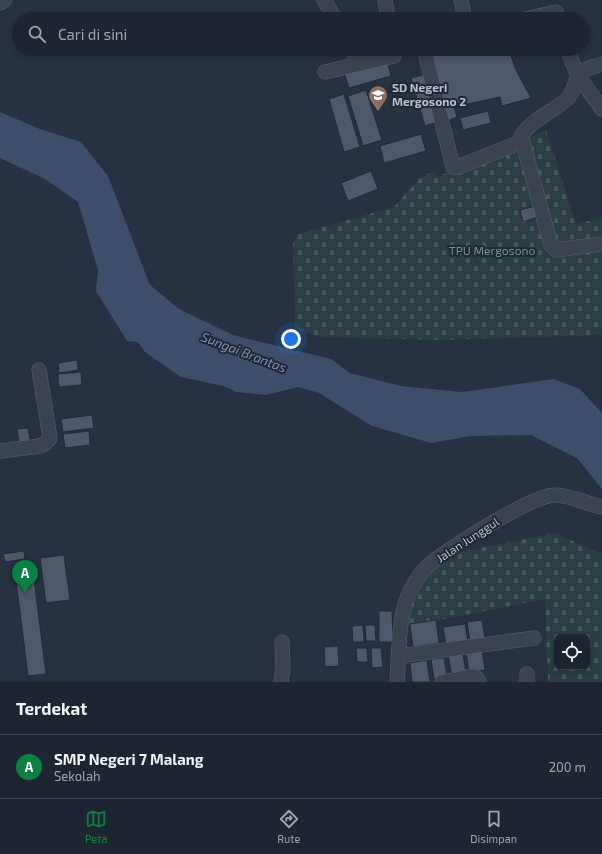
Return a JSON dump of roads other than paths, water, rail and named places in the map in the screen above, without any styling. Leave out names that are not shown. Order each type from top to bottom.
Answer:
[{"type":"street","points":[[0,3],[5,0]]},
{"type":"street","points":[[324,0],[331,12]]},
{"type":"street","points":[[385,0],[387,12]]},
{"type":"street","points":[[461,0],[464,12]]},
{"type":"street","points":[[355,56],[358,63]]},
{"type":"street","points":[[325,72],[358,63],[394,56]]},
{"type":"street","points":[[426,56],[453,167],[458,167],[521,142]]},
{"type":"street","points":[[570,56],[578,76],[602,109]]},
{"type":"street","points":[[602,64],[582,72],[578,76],[573,92],[566,100],[538,119],[524,132],[521,136],[521,142],[551,245],[556,250],[602,244]]},
{"type":"street","points":[[0,451],[40,446],[50,438],[39,370]]},
{"type":"street","name":"Jalan Junggul","points":[[397,682],[403,614],[410,591],[428,566],[446,552],[514,511],[547,497],[555,495],[602,507]]},
{"type":"street","points":[[399,656],[534,638]]},
{"type":"street","points":[[281,682],[283,667],[282,642]]},
{"type":"street","points":[[442,682],[473,676],[477,678],[479,682]]},
{"type":"water","name":"Sungai Brantas","points":[[0,112],[40,129],[81,142],[108,176],[150,285],[179,309],[233,335],[331,359],[350,373],[401,386],[462,392],[553,379],[580,389],[602,413],[602,489],[577,458],[531,435],[471,436],[431,443],[372,426],[319,393],[298,387],[266,395],[236,392],[223,386],[181,377],[145,352],[138,342],[127,341],[96,291],[98,270],[78,202],[45,179],[0,158]]},
{"type":"place","name":"SD Negeri Mergosono 2","points":[[378,112]]},
{"type":"place","name":"SMP Negeri 7 Malang","points":[[25,593]]},
{"type":"park label","name":"TPU Mergosono","points":[[492,251]]}]
